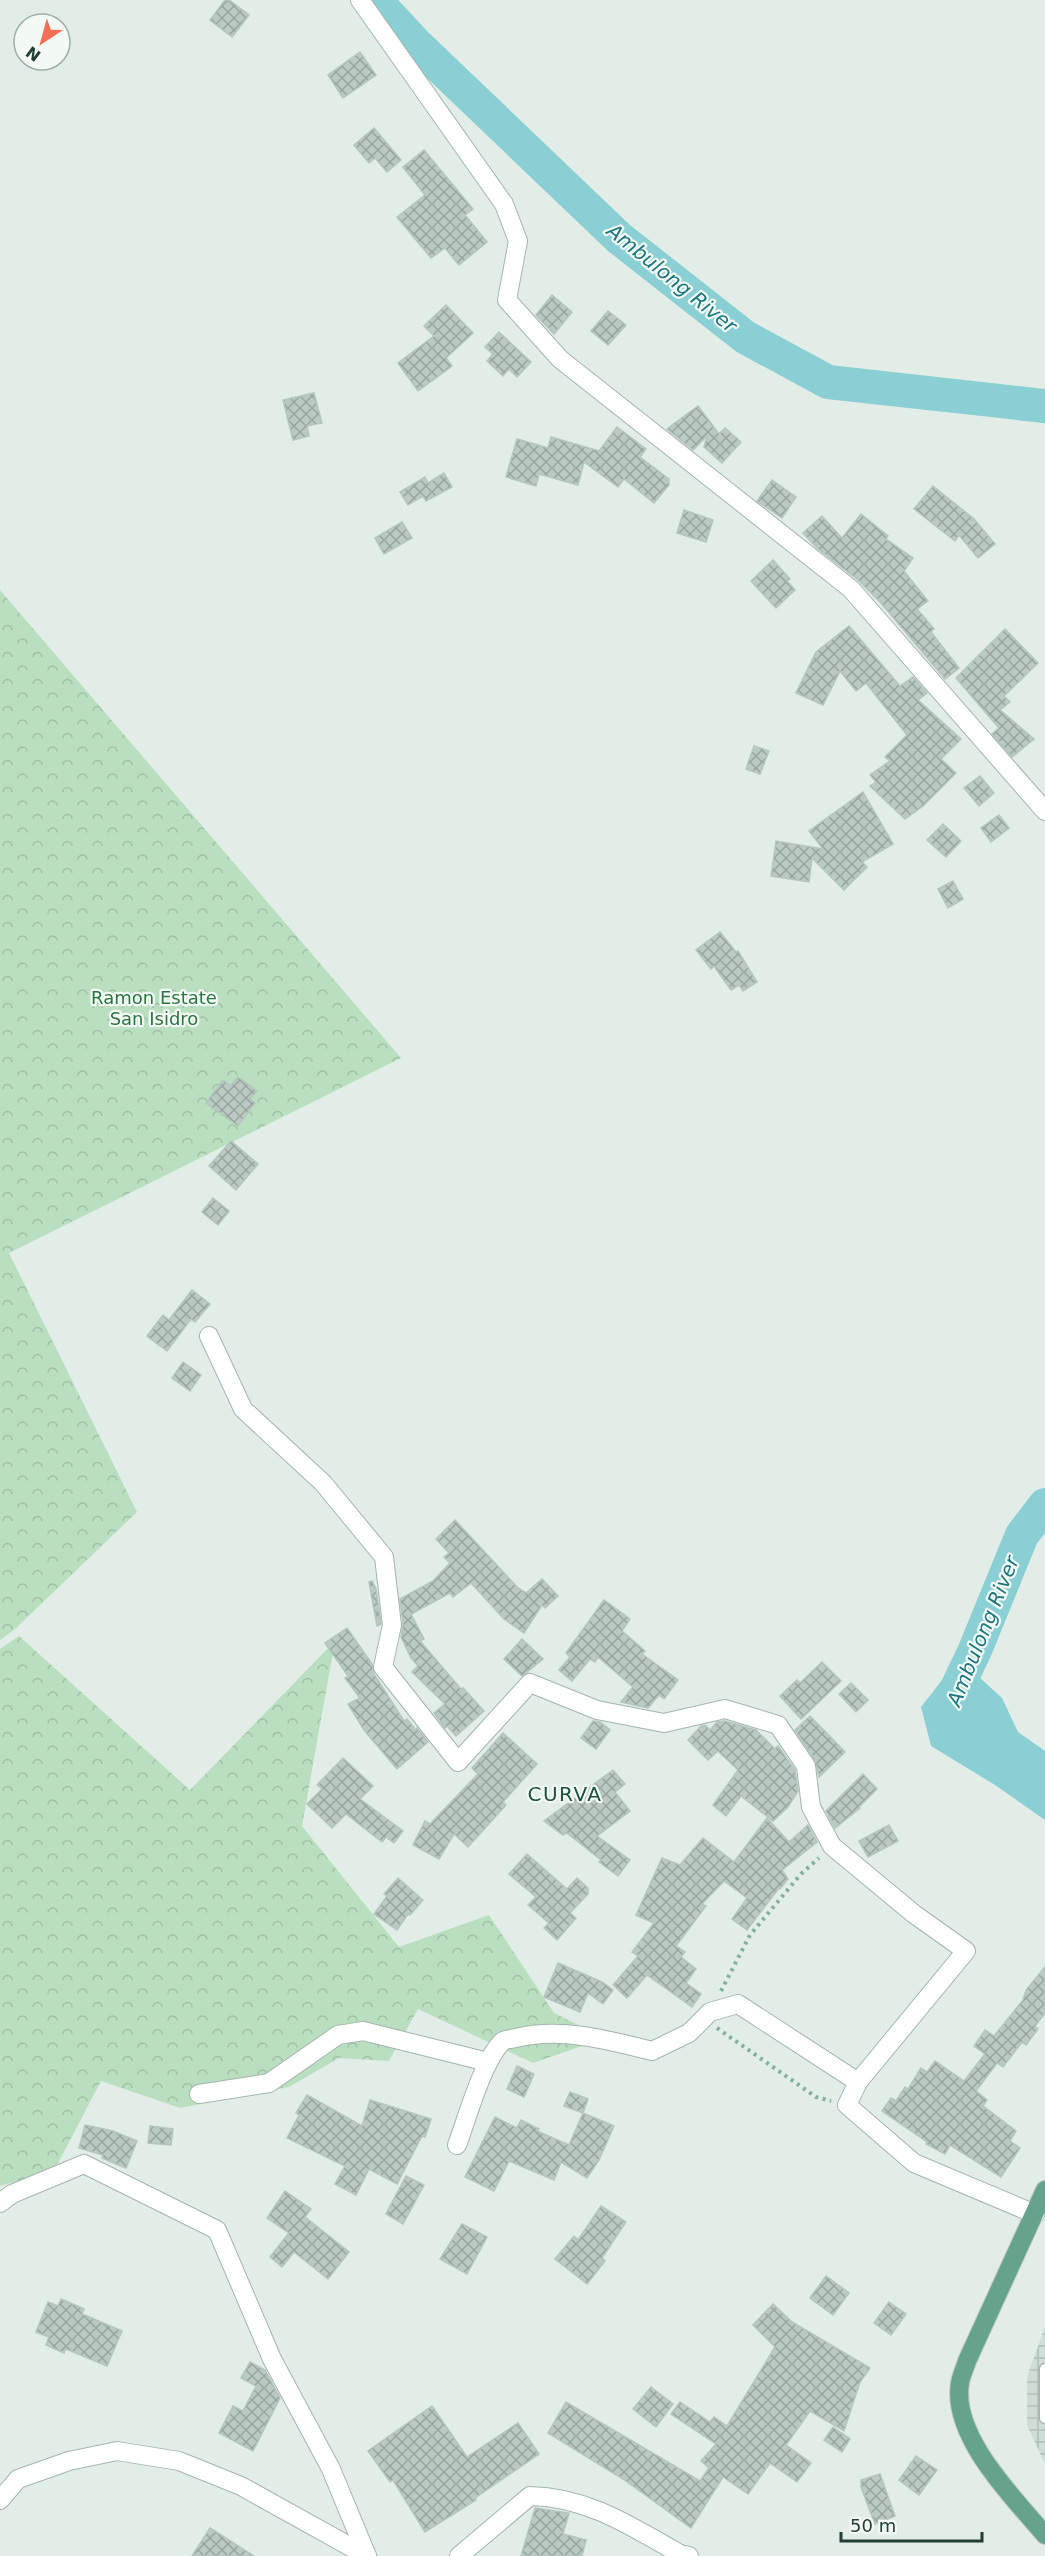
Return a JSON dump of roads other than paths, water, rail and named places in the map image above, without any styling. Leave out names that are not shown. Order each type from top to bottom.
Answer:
[{"type":"main road","points":[[1045,2190],[967,2361],[959,2384],[962,2415],[970,2437],[992,2470],[1045,2535]]},
{"type":"street","points":[[360,0],[504,204],[518,241],[507,300],[560,359],[851,589],[1045,811]]},
{"type":"street","points":[[209,1336],[243,1409],[323,1483],[384,1557],[391,1601],[392,1625],[383,1667],[458,1762],[530,1683],[597,1710],[664,1723],[725,1709],[778,1725],[806,1766],[811,1807],[832,1846],[914,1914],[966,1951],[858,2082],[847,2105],[914,2163],[1035,2214]]},
{"type":"street","points":[[457,2145],[488,2062],[504,2040],[530,2034],[555,2033],[616,2042],[652,2051],[689,2033],[710,2012],[738,2004],[858,2082]]},
{"type":"street","points":[[199,2094],[269,2083],[339,2035],[363,2031],[488,2062]]},
{"type":"street","points":[[0,2203],[12,2194],[84,2164],[217,2230],[272,2359],[331,2469],[367,2556]]},
{"type":"street","points":[[0,2500],[18,2479],[69,2462],[117,2451],[179,2461],[241,2486],[367,2556]]},
{"type":"street","points":[[459,2556],[530,2496],[556,2496],[603,2511],[680,2554],[689,2556]]},
{"type":"lane","points":[[1045,2369],[1045,2418]]},
{"type":"water","points":[[975,1650],[979,1677],[1002,1698],[1018,1732],[1045,1751],[1045,1820],[995,1785],[931,1746],[921,1707],[964,1652]]},
{"type":"waterway","name":"Ambulong River","points":[[375,0],[416,44],[619,238],[745,337],[828,382],[1045,406]]},
{"type":"waterway","name":"Ambulong River","points":[[954,1694],[975,1650],[1022,1535],[1045,1505]]},
{"type":"district","name":"CURVA","points":[[565,1794]]},
{"type":"park label","name":"Ramon Estate San Isidro","points":[[154,1007]]}]
